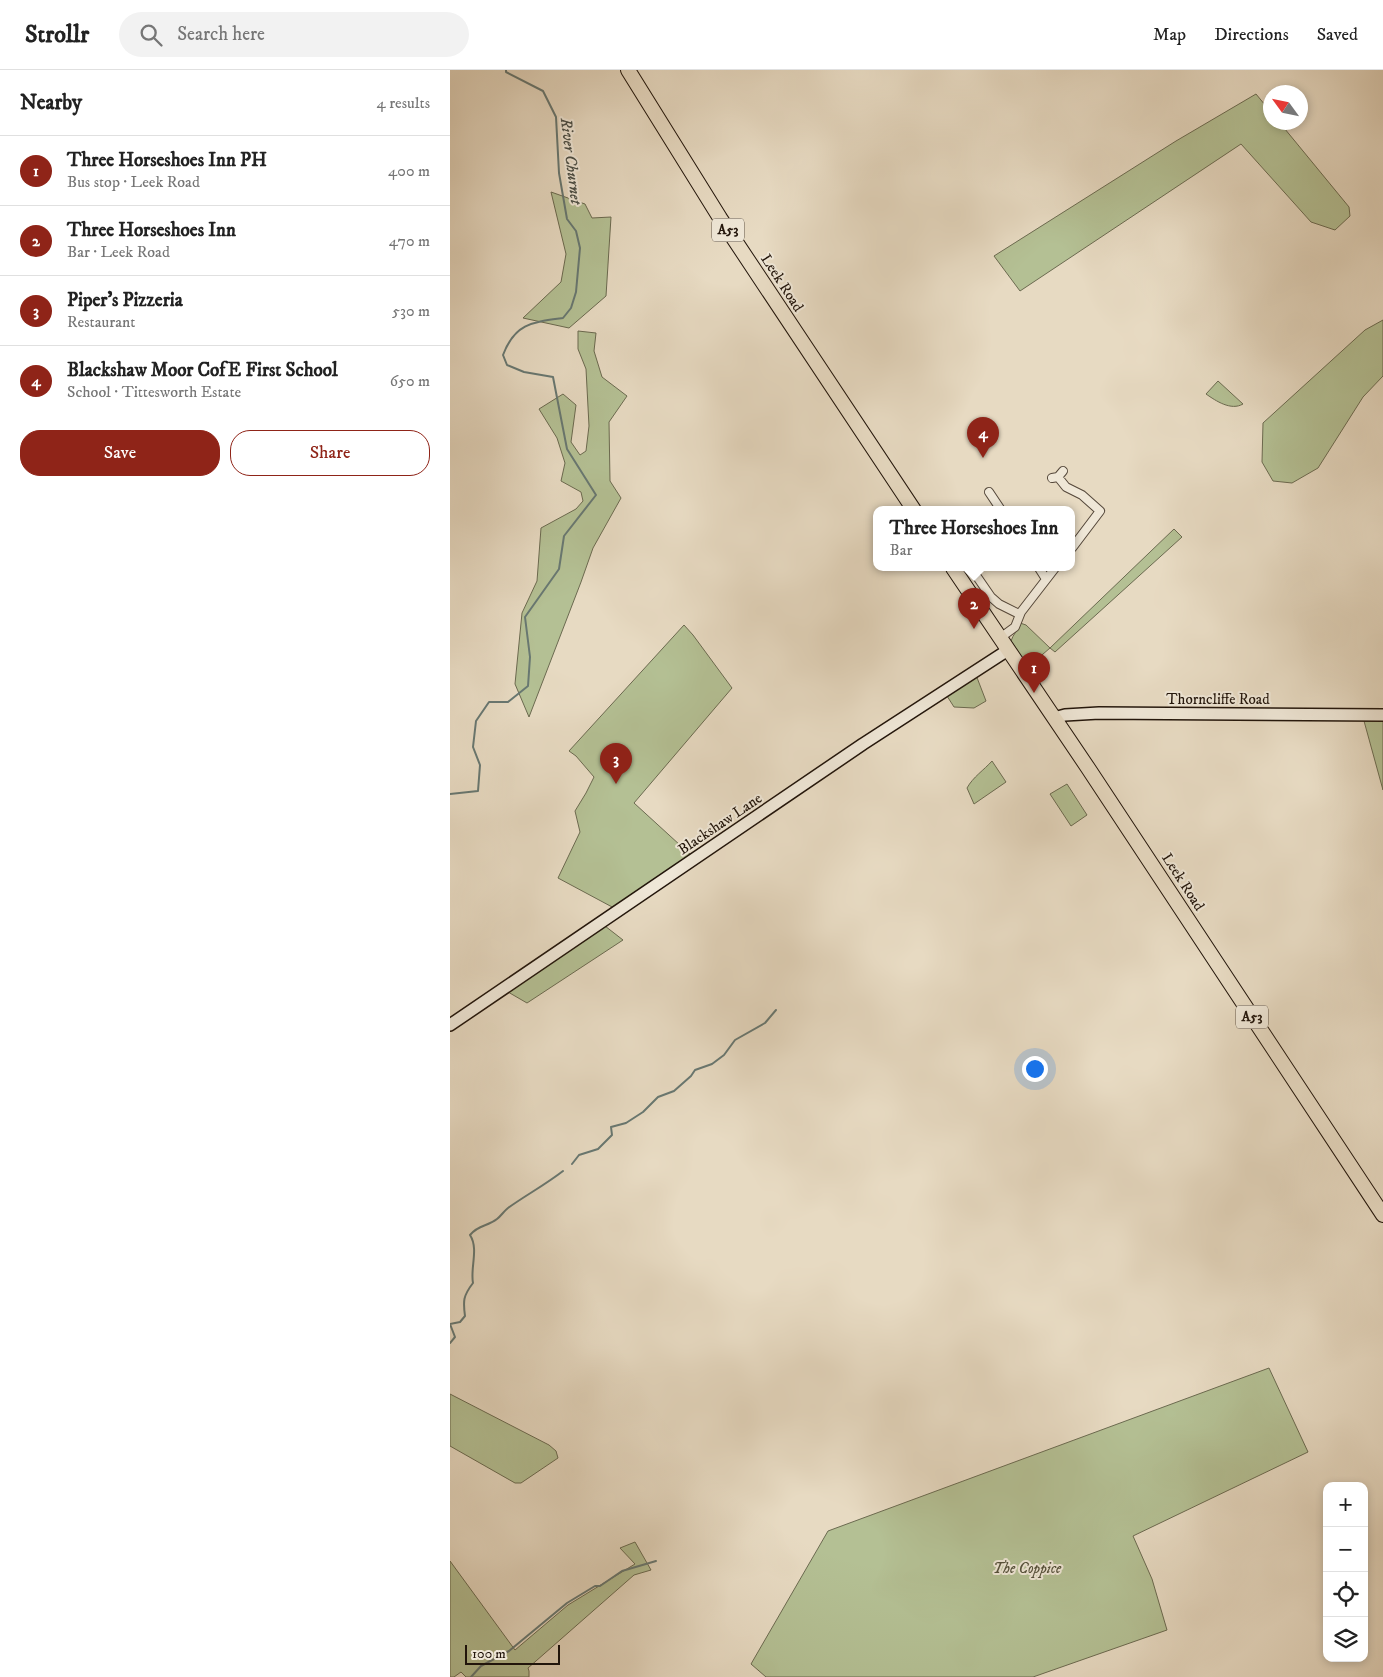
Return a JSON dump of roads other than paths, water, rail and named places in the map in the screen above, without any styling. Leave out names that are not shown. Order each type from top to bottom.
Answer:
[{"type":"highway","name":"Leek Road","points":[[628,70],[725,226],[911,506]]},
{"type":"highway","name":"Leek Road","points":[[955,571],[1383,1215]]},
{"type":"street","points":[[1058,475],[1066,487],[1082,495],[1100,511],[1075,544]]},
{"type":"street","points":[[987,490],[998,506]]},
{"type":"street","points":[[974,571],[991,597],[1019,614]]},
{"type":"street","points":[[1041,571],[1046,579]]},
{"type":"street","points":[[1004,644],[1015,627],[1019,614],[1053,571]]},
{"type":"street","name":"Blackshaw Lane","points":[[450,1025],[863,744],[1004,644]]},
{"type":"street","name":"Thorncliffe Road","points":[[1054,718],[1065,715],[1099,713],[1383,715]]},
{"type":"waterway","name":"River Churnet","points":[[450,794],[478,791],[480,765],[473,747],[476,721],[489,702],[508,702],[528,686],[530,657],[525,617],[559,569],[564,536],[596,495],[567,449],[553,377],[524,372],[507,365],[503,355],[513,336],[519,330],[534,323],[563,318],[571,308],[576,292],[580,248],[576,231],[567,219],[559,173],[556,117],[543,91],[506,72],[506,70]]},
{"type":"waterway","points":[[572,1164],[579,1155],[598,1149],[612,1135],[611,1127],[626,1123],[643,1112],[658,1097],[674,1091],[695,1070],[712,1064],[724,1055],[735,1040],[765,1023],[776,1010]]},
{"type":"waterway","points":[[450,1343],[455,1337],[450,1324],[460,1322],[465,1316],[465,1299],[473,1283],[474,1246],[470,1235],[477,1229],[493,1222],[508,1208],[563,1171]]},
{"type":"waterway","points":[[471,1677],[481,1666],[509,1651],[567,1603],[595,1586],[600,1586],[622,1571],[656,1561]]},
{"type":"place","name":"Blackshaw Moor CofE First School","points":[[983,458]]},
{"type":"place","name":"Three Horseshoes Inn","points":[[974,629]]},
{"type":"place","name":"Three Horseshoes Inn PH","points":[[1034,693]]},
{"type":"place","name":"Piper's Pizzeria","points":[[616,784]]},
{"type":"park label","name":"The Coppice","points":[[1027,1568]]}]
